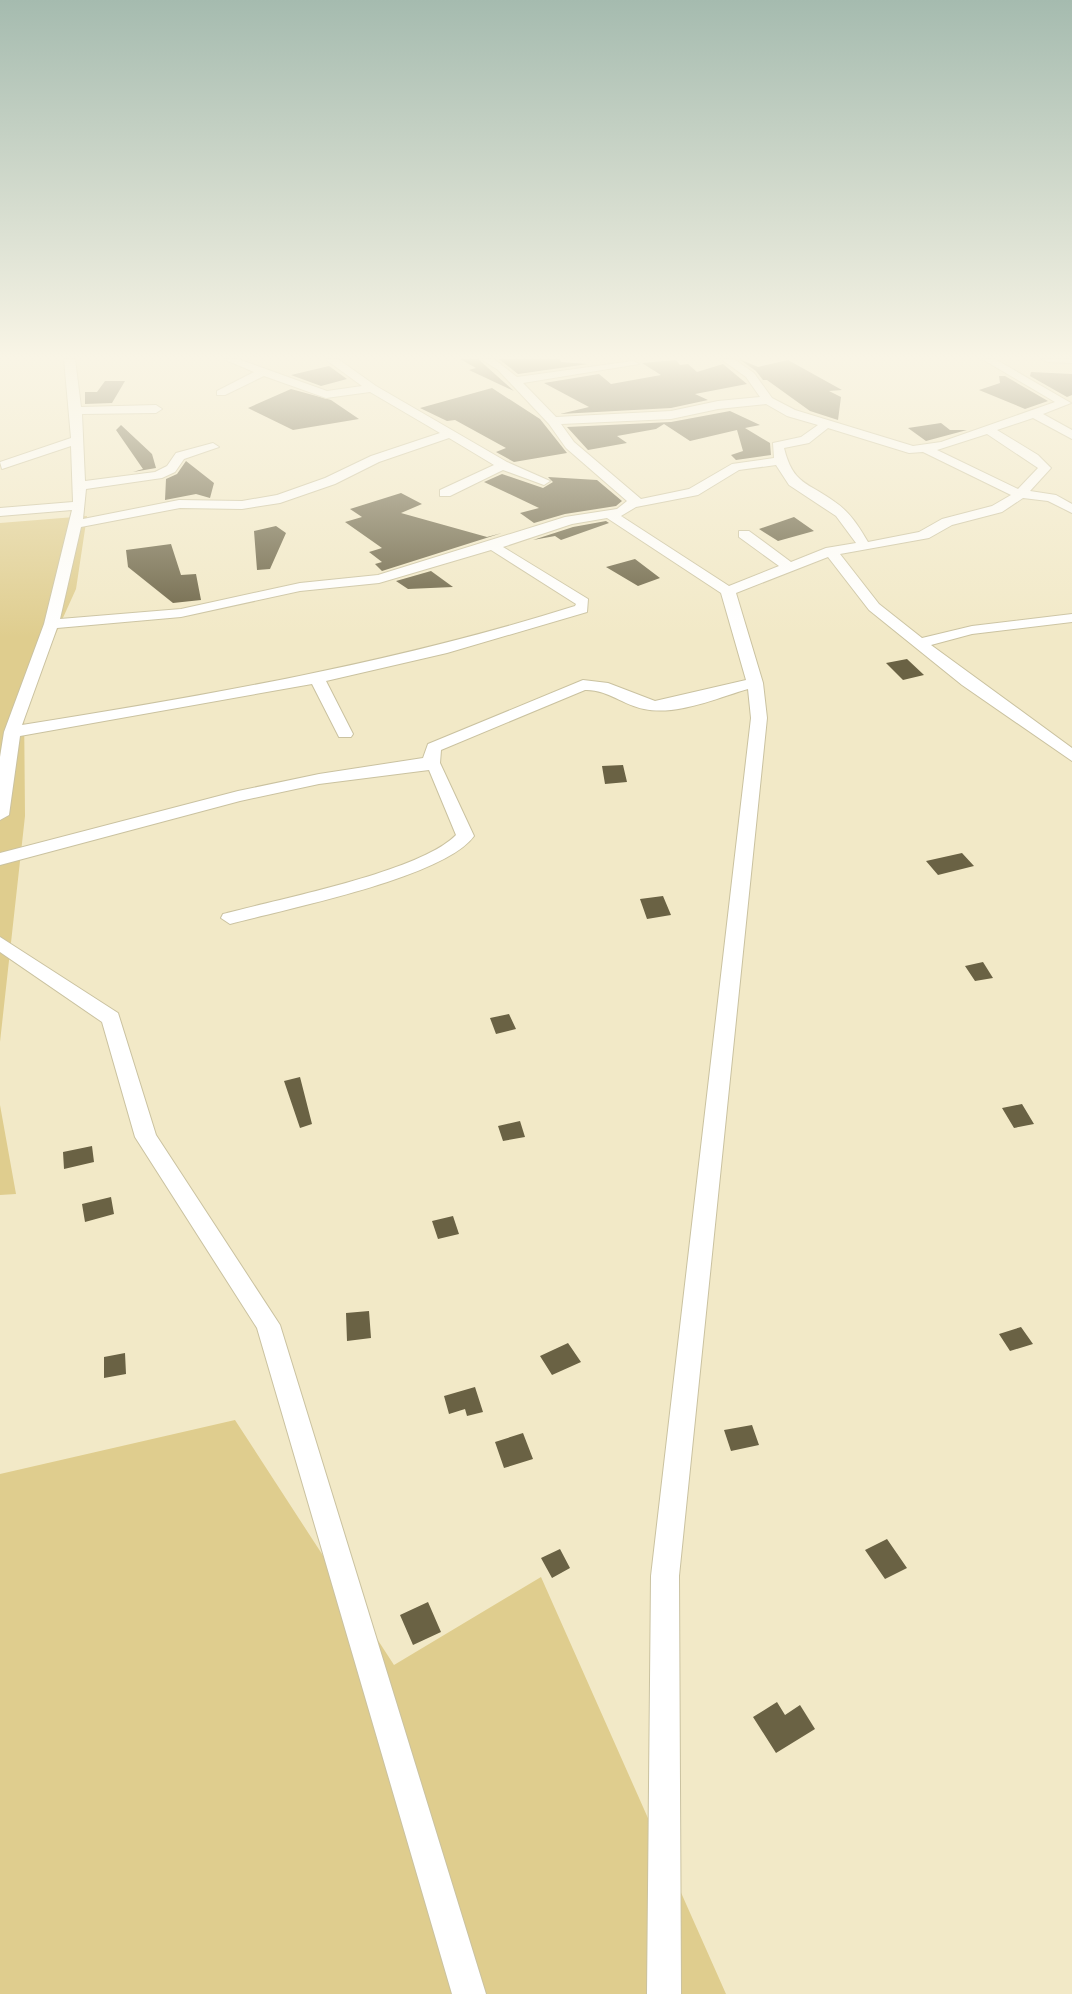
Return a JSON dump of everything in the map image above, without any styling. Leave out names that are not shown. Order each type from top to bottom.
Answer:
[{"type":"street","points":[[2,465],[41,452]]},
{"type":"street","points":[[0,815],[12,732],[51,624],[80,505],[78,452]]},
{"type":"street","points":[[79,486],[158,475],[171,469],[180,456],[194,452]]},
{"type":"street","points":[[75,524],[179,504],[242,505],[280,499],[396,452]]},
{"type":"street","points":[[482,452],[503,465],[544,481]]},
{"type":"street","points":[[578,452],[634,502]]},
{"type":"street","points":[[778,452],[779,461],[788,476],[802,491],[843,514],[864,545]]},
{"type":"street","points":[[932,452],[985,480],[1018,493],[1042,495],[1072,509]]},
{"type":"street","points":[[728,591],[831,551],[924,535],[947,522],[1012,502],[1045,468],[1041,462],[1021,452]]},
{"type":"street","points":[[51,624],[181,613],[300,587],[379,579],[570,520],[611,515],[634,502],[676,498],[693,492],[730,469],[779,461]]},
{"type":"street","points":[[445,493],[503,465]]},
{"type":"street","points":[[0,512],[80,505]]},
{"type":"street","points":[[611,515],[728,591],[755,683],[759,718],[665,1576],[664,1994]]},
{"type":"street","points":[[744,534],[788,566]]},
{"type":"street","points":[[12,732],[317,679],[475,643],[582,609],[583,602],[494,545]]},
{"type":"street","points":[[831,551],[874,607],[968,682],[1072,756]]},
{"type":"street","points":[[919,643],[972,630],[1072,618]]},
{"type":"street","points":[[317,679],[345,734]]},
{"type":"street","points":[[230,918],[413,868],[440,857],[459,844],[465,836],[432,764],[434,747],[583,685],[607,686],[639,703],[656,706],[755,683]]},
{"type":"street","points":[[0,859],[238,796],[319,779],[432,764]]},
{"type":"street","points":[[0,943],[111,1018],[146,1137],[268,1325],[469,1994]]},
{"type":"shaded area","points":[[87,516],[76,589],[24,704],[25,816],[0,1042],[0,523]]},
{"type":"shaded area","points":[[0,1105],[16,1194],[0,1195]]},
{"type":"shaded area","points":[[235,1420],[394,1665],[541,1577],[726,1994],[0,1994],[0,1474]]},
{"type":"building","points":[[131,452],[152,454],[156,468],[133,472],[143,469]]},
{"type":"building","points":[[496,452],[567,453],[514,462]]},
{"type":"building","points":[[771,452],[771,455],[736,460],[731,455]]},
{"type":"building","points":[[186,461],[214,483],[210,498],[196,494],[165,500],[166,479],[177,474]]},
{"type":"building","points":[[502,474],[543,488],[553,482],[548,477],[597,480],[622,501],[616,506],[565,514],[534,523],[520,513],[539,508],[484,482]]},
{"type":"building","points":[[401,493],[422,504],[401,513],[487,537],[502,533],[382,571],[375,564],[382,562],[369,552],[382,548],[345,522],[362,517],[350,509]]},
{"type":"building","points":[[794,517],[814,531],[778,541],[759,529]]},
{"type":"building","points":[[609,523],[561,540],[555,536],[533,540],[573,527]]},
{"type":"building","points":[[276,526],[286,533],[270,569],[257,570],[254,531]]},
{"type":"building","points":[[171,544],[181,575],[196,574],[201,600],[173,603],[128,567],[126,550]]},
{"type":"building","points":[[635,559],[660,578],[638,586],[606,567]]},
{"type":"building","points":[[431,571],[453,587],[408,589],[396,581]]},
{"type":"building","points":[[907,659],[924,675],[903,680],[886,663]]},
{"type":"building","points":[[623,765],[627,782],[605,784],[602,766]]},
{"type":"building","points":[[962,853],[974,866],[938,875],[926,861]]},
{"type":"building","points":[[663,896],[671,915],[647,919],[640,899]]},
{"type":"building","points":[[983,962],[993,978],[975,981],[965,966]]},
{"type":"building","points":[[509,1014],[516,1029],[496,1034],[490,1018]]},
{"type":"building","points":[[300,1077],[312,1124],[300,1128],[284,1081]]},
{"type":"building","points":[[1022,1104],[1034,1124],[1014,1128],[1002,1108]]},
{"type":"building","points":[[520,1121],[525,1137],[503,1141],[498,1126]]},
{"type":"building","points":[[92,1146],[94,1162],[64,1169],[63,1152]]},
{"type":"building","points":[[111,1197],[114,1214],[85,1222],[82,1204]]},
{"type":"building","points":[[453,1216],[459,1234],[438,1239],[432,1221]]},
{"type":"building","points":[[369,1311],[371,1338],[347,1341],[346,1313]]},
{"type":"building","points":[[1021,1327],[1033,1344],[1010,1351],[999,1334]]},
{"type":"building","points":[[568,1343],[581,1362],[552,1375],[540,1356]]},
{"type":"building","points":[[125,1353],[126,1374],[104,1378],[104,1357]]},
{"type":"building","points":[[475,1387],[483,1412],[467,1416],[465,1409],[449,1414],[444,1396]]},
{"type":"building","points":[[752,1425],[759,1445],[731,1451],[724,1430]]},
{"type":"building","points":[[523,1433],[533,1459],[504,1468],[495,1442]]},
{"type":"building","points":[[887,1539],[907,1568],[885,1579],[865,1550]]},
{"type":"building","points":[[560,1549],[570,1568],[552,1578],[541,1558]]},
{"type":"building","points":[[428,1602],[441,1632],[413,1645],[400,1615]]},
{"type":"building","points":[[777,1702],[785,1715],[800,1705],[815,1729],[776,1753],[753,1717]]}]
